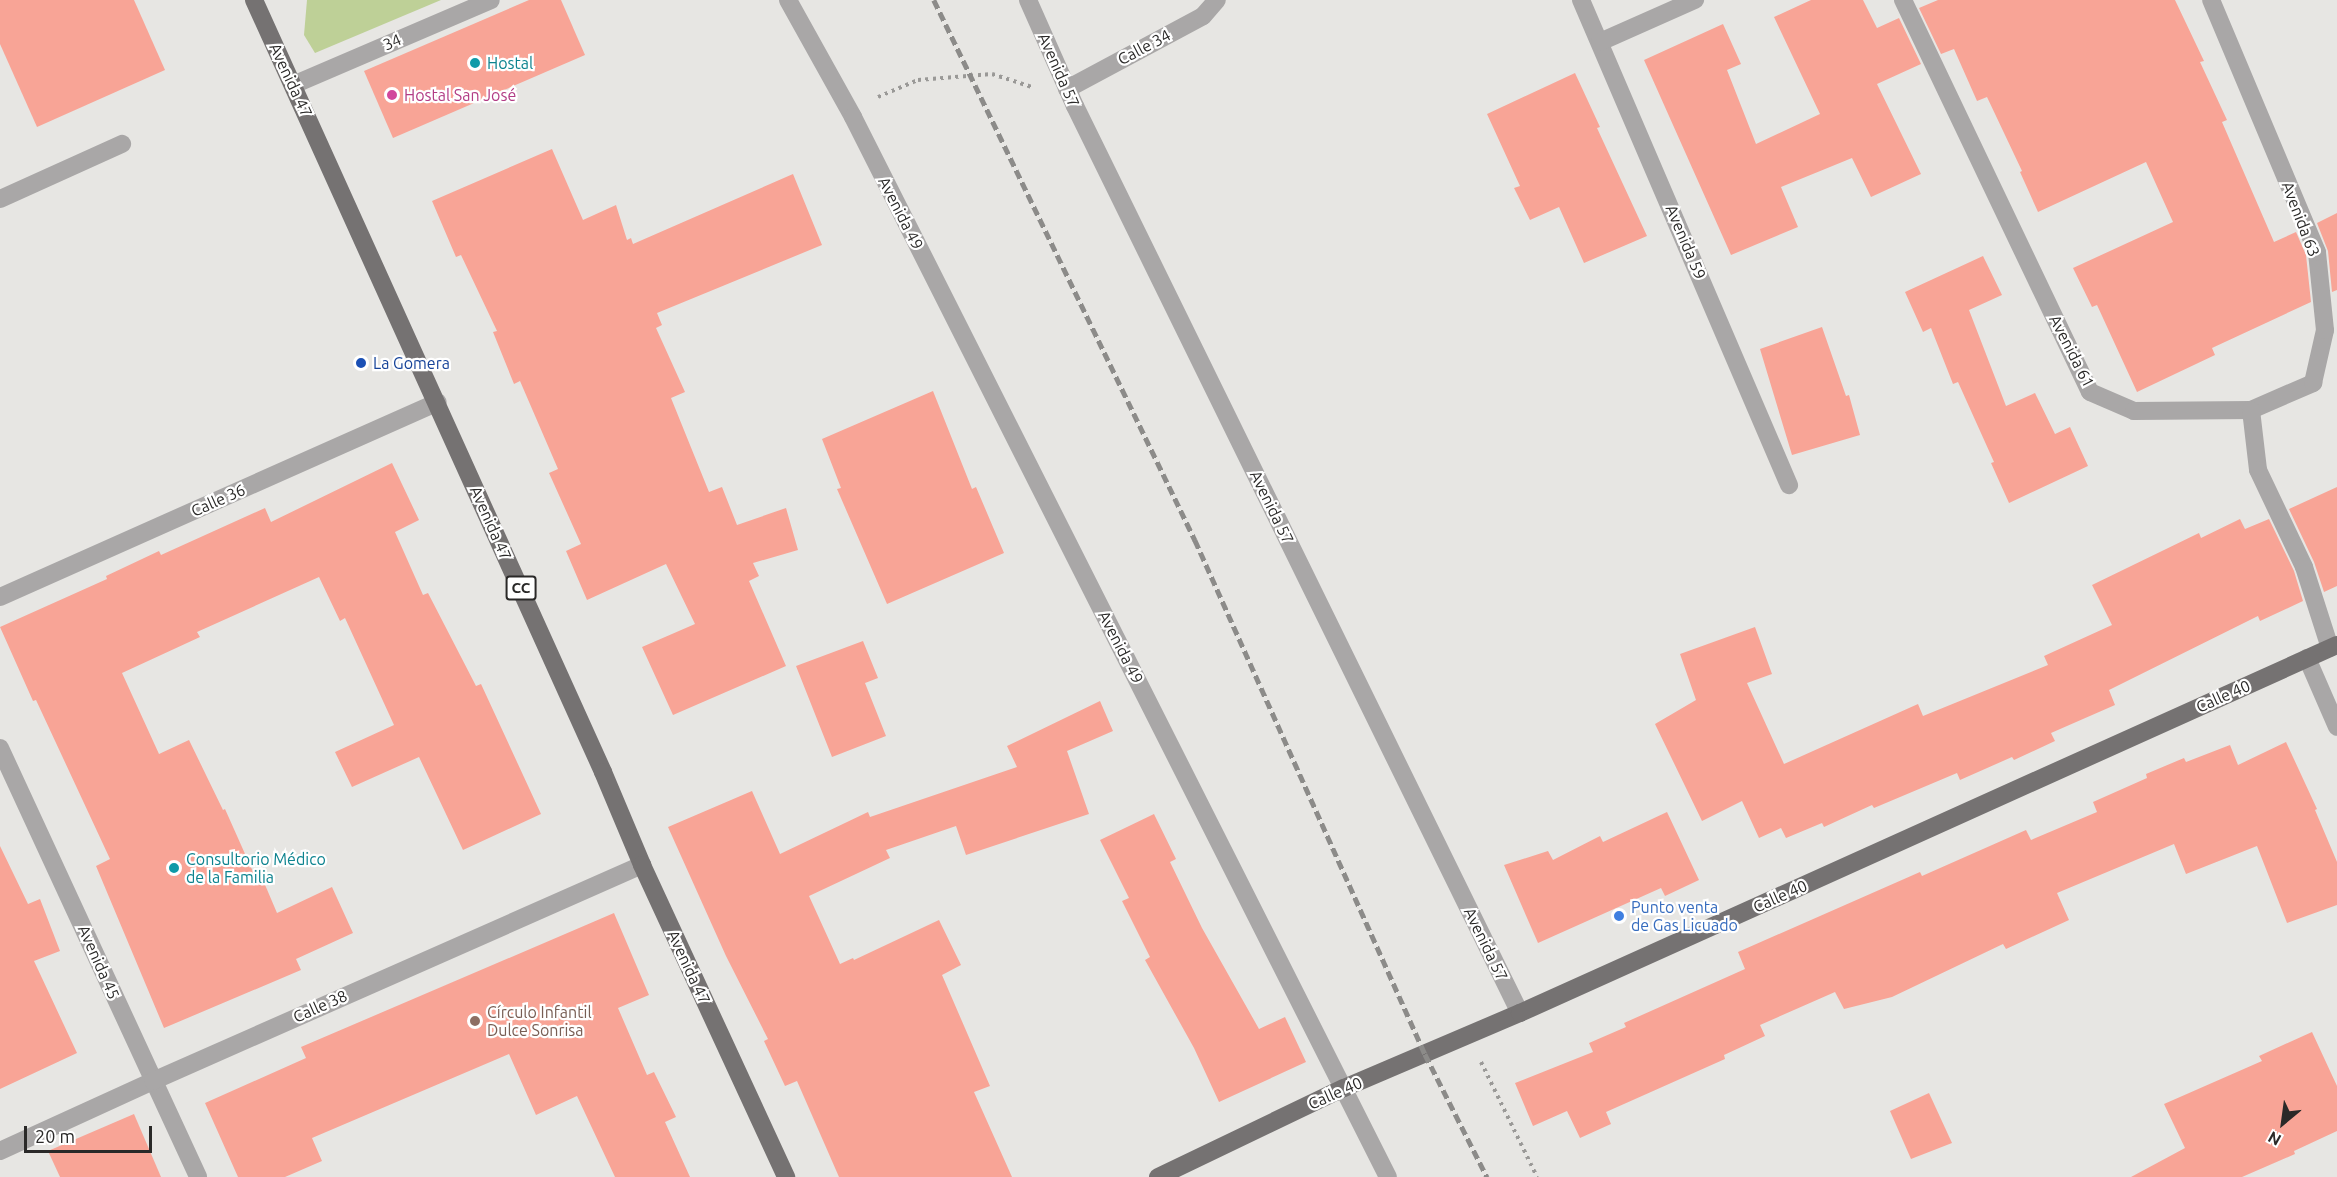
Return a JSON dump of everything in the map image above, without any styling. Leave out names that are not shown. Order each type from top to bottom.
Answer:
[{"type":"main road","name":"Avenida 47","points":[[254,0],[603,772],[642,866],[786,1177]]},
{"type":"main road","name":"Calle 40","points":[[1158,1177],[1344,1088],[1520,1013],[2333,647]]},
{"type":"street","name":"34","points":[[293,85],[491,0]]},
{"type":"street","points":[[788,0],[841,100]]},
{"type":"street","name":"Avenida 57","points":[[1028,0],[1071,97],[1520,1013]]},
{"type":"street","name":"Calle 34","points":[[1071,97],[1203,16],[1217,0]]},
{"type":"street","name":"Avenida 59","points":[[1581,0],[1789,485]]},
{"type":"street","points":[[1600,42],[1695,0]]},
{"type":"street","name":"Avenida 61","points":[[1904,0],[2090,392],[2134,411],[2251,410]]},
{"type":"street","name":"Avenida 63","points":[[2211,0],[2317,252],[2325,330],[2313,383],[2251,410]]},
{"type":"street","name":"Avenida 49","points":[[841,100],[853,117],[1389,1177]]},
{"type":"street","points":[[0,199],[122,144]]},
{"type":"street","name":"Calle 36","points":[[0,597],[437,402]]},
{"type":"street","points":[[2251,410],[2258,470],[2304,567],[2333,647]]},
{"type":"street","points":[[2307,658],[2337,727]]},
{"type":"street","name":"Avenida 45","points":[[0,748],[198,1177]]},
{"type":"street","name":"Calle 38","points":[[0,1151],[153,1081],[642,866]]},
{"type":"path","points":[[841,100],[882,96],[918,80],[992,74],[1071,97]]},
{"type":"path","points":[[1468,1035],[1537,1177]]},
{"type":"green space","points":[[307,0],[441,0],[315,53],[304,35]]},
{"type":"building","points":[[0,0],[134,0],[165,70],[37,127],[0,44]]},
{"type":"building","name":"Hostal","points":[[529,0],[561,0],[585,55],[393,138],[364,71]]},
{"type":"building","points":[[1811,0],[1863,0],[1877,28],[1899,18],[1921,64],[1877,84],[1921,174],[1871,197],[1852,158],[1781,187],[1798,227],[1731,255],[1644,60],[1723,24],[1741,64],[1727,70],[1756,144],[1820,114],[1774,17]]},
{"type":"building","points":[[1938,0],[2175,0],[2204,61],[2200,62],[2227,120],[2222,122],[2274,242],[2296,232],[2306,255],[2311,302],[2212,348],[2215,355],[2137,392],[2097,305],[2092,307],[2073,268],[2173,222],[2146,162],[2038,212],[2020,172],[2022,171],[1987,97],[1977,101],[1954,49],[1941,54],[1919,8]]},
{"type":"building","points":[[1575,73],[1600,127],[1597,128],[1647,236],[1584,263],[1559,207],[1530,220],[1514,188],[1520,186],[1487,114]]},
{"type":"building","points":[[552,149],[583,220],[616,205],[627,240],[631,238],[633,244],[793,174],[822,245],[657,313],[662,325],[656,328],[685,392],[671,398],[709,492],[722,487],[737,525],[786,508],[798,550],[753,563],[759,576],[749,581],[786,666],[673,715],[642,647],[695,624],[666,564],[587,600],[566,551],[581,544],[549,473],[558,469],[520,381],[514,384],[493,332],[497,331],[461,255],[456,257],[432,201]]},
{"type":"building","points":[[2337,213],[2337,290],[2332,292],[2328,251],[2317,223]]},
{"type":"building","points":[[1983,256],[2002,295],[1969,310],[2006,406],[2035,393],[2055,434],[2070,427],[2088,466],[2009,503],[1991,463],[1994,462],[1958,382],[1953,384],[1931,328],[1923,332],[1905,292]]},
{"type":"building","points":[[1822,327],[1846,396],[1849,395],[1860,435],[1792,455],[1760,349]]},
{"type":"building","points":[[933,391],[972,489],[976,487],[1004,553],[887,604],[837,489],[841,488],[822,439]]},
{"type":"building","points":[[392,463],[419,520],[395,532],[423,595],[428,593],[476,686],[481,684],[541,814],[463,850],[419,757],[352,787],[335,752],[394,725],[345,618],[340,621],[319,577],[197,632],[200,637],[122,673],[159,754],[189,740],[223,810],[225,809],[258,883],[263,880],[277,913],[332,887],[353,933],[296,959],[301,970],[164,1028],[96,866],[110,859],[36,700],[33,701],[0,627],[107,579],[106,576],[159,551],[161,555],[265,508],[271,522]]},
{"type":"building","points":[[2337,487],[2337,586],[2324,592],[2314,562],[2289,509]]},
{"type":"building","points":[[2240,519],[2245,529],[2269,519],[2294,571],[2303,601],[2260,621],[2258,616],[2109,690],[2115,705],[2051,733],[2055,741],[2014,760],[2012,757],[1960,780],[1957,773],[1874,808],[1872,805],[1824,827],[1822,823],[1786,838],[1781,828],[1759,838],[1742,801],[1702,821],[1655,724],[1696,700],[1680,654],[1755,627],[1772,674],[1747,683],[1784,764],[1918,704],[1923,716],[2048,665],[2044,656],[2112,625],[2092,585],[2199,533],[2201,538]]},
{"type":"building","points":[[863,641],[878,678],[865,683],[886,736],[832,757],[796,666]]},
{"type":"building","points":[[1100,701],[1113,731],[1067,751],[1089,814],[966,855],[956,826],[886,850],[890,858],[809,896],[840,964],[853,958],[854,960],[939,920],[961,965],[942,975],[990,1086],[974,1092],[1012,1177],[839,1177],[797,1081],[785,1086],[764,1041],[768,1039],[726,956],[668,827],[752,791],[780,854],[868,812],[870,817],[1017,767],[1007,746]]},
{"type":"building","points":[[2286,742],[2317,809],[2315,810],[2337,862],[2337,905],[2287,923],[2257,846],[2186,874],[2174,844],[2057,893],[2069,920],[2006,949],[2003,944],[1892,997],[1844,1009],[1835,992],[1760,1025],[1765,1036],[1724,1055],[1725,1059],[1606,1112],[1611,1124],[1580,1138],[1567,1111],[1533,1126],[1515,1083],[1593,1052],[1589,1043],[1626,1027],[1624,1023],[1745,969],[1738,952],[1920,872],[1922,876],[2026,830],[2031,840],[2097,812],[2093,802],[2147,778],[2146,774],[2184,758],[2186,762],[2230,745],[2238,765]]},
{"type":"building","points":[[1667,812],[1699,880],[1665,896],[1661,888],[1538,943],[1504,865],[1548,851],[1553,860],[1600,836],[1603,842]]},
{"type":"building","points":[[1154,814],[1176,859],[1170,862],[1202,928],[1259,1029],[1285,1017],[1306,1062],[1219,1102],[1194,1048],[1145,960],[1150,957],[1122,901],[1129,898],[1100,840]]},
{"type":"building","points":[[0,846],[28,904],[40,899],[60,951],[34,961],[77,1053],[0,1089]]},
{"type":"building","points":[[614,913],[649,995],[618,1008],[647,1075],[654,1072],[676,1117],[665,1122],[690,1177],[615,1177],[577,1096],[536,1115],[509,1054],[312,1138],[322,1161],[285,1177],[238,1177],[205,1103],[306,1058],[301,1047]]},
{"type":"building","points":[[2312,1032],[2337,1086],[2337,1131],[2294,1151],[2295,1154],[2242,1177],[2131,1177],[2185,1148],[2164,1104],[2262,1061],[2259,1056]]},
{"type":"building","points":[[1929,1093],[1952,1143],[1911,1159],[1890,1111]]},
{"type":"building","points":[[134,1114],[161,1177],[60,1177],[48,1151]]},
{"type":"railway","points":[[934,0],[1195,540],[1425,1054],[1487,1177]]},
{"type":"place","name":"Hostal","points":[[475,63]]},
{"type":"place","name":"Hostal San José","points":[[392,95]]},
{"type":"place","name":"La Gomera","points":[[361,363]]},
{"type":"place","name":"Consultorio Médico de la Familia","points":[[174,868]]},
{"type":"place","name":"Punto venta de Gas Licuado","points":[[1619,916]]},
{"type":"place","name":"Círculo Infantil Dulce Sonrisa","points":[[475,1021]]}]
